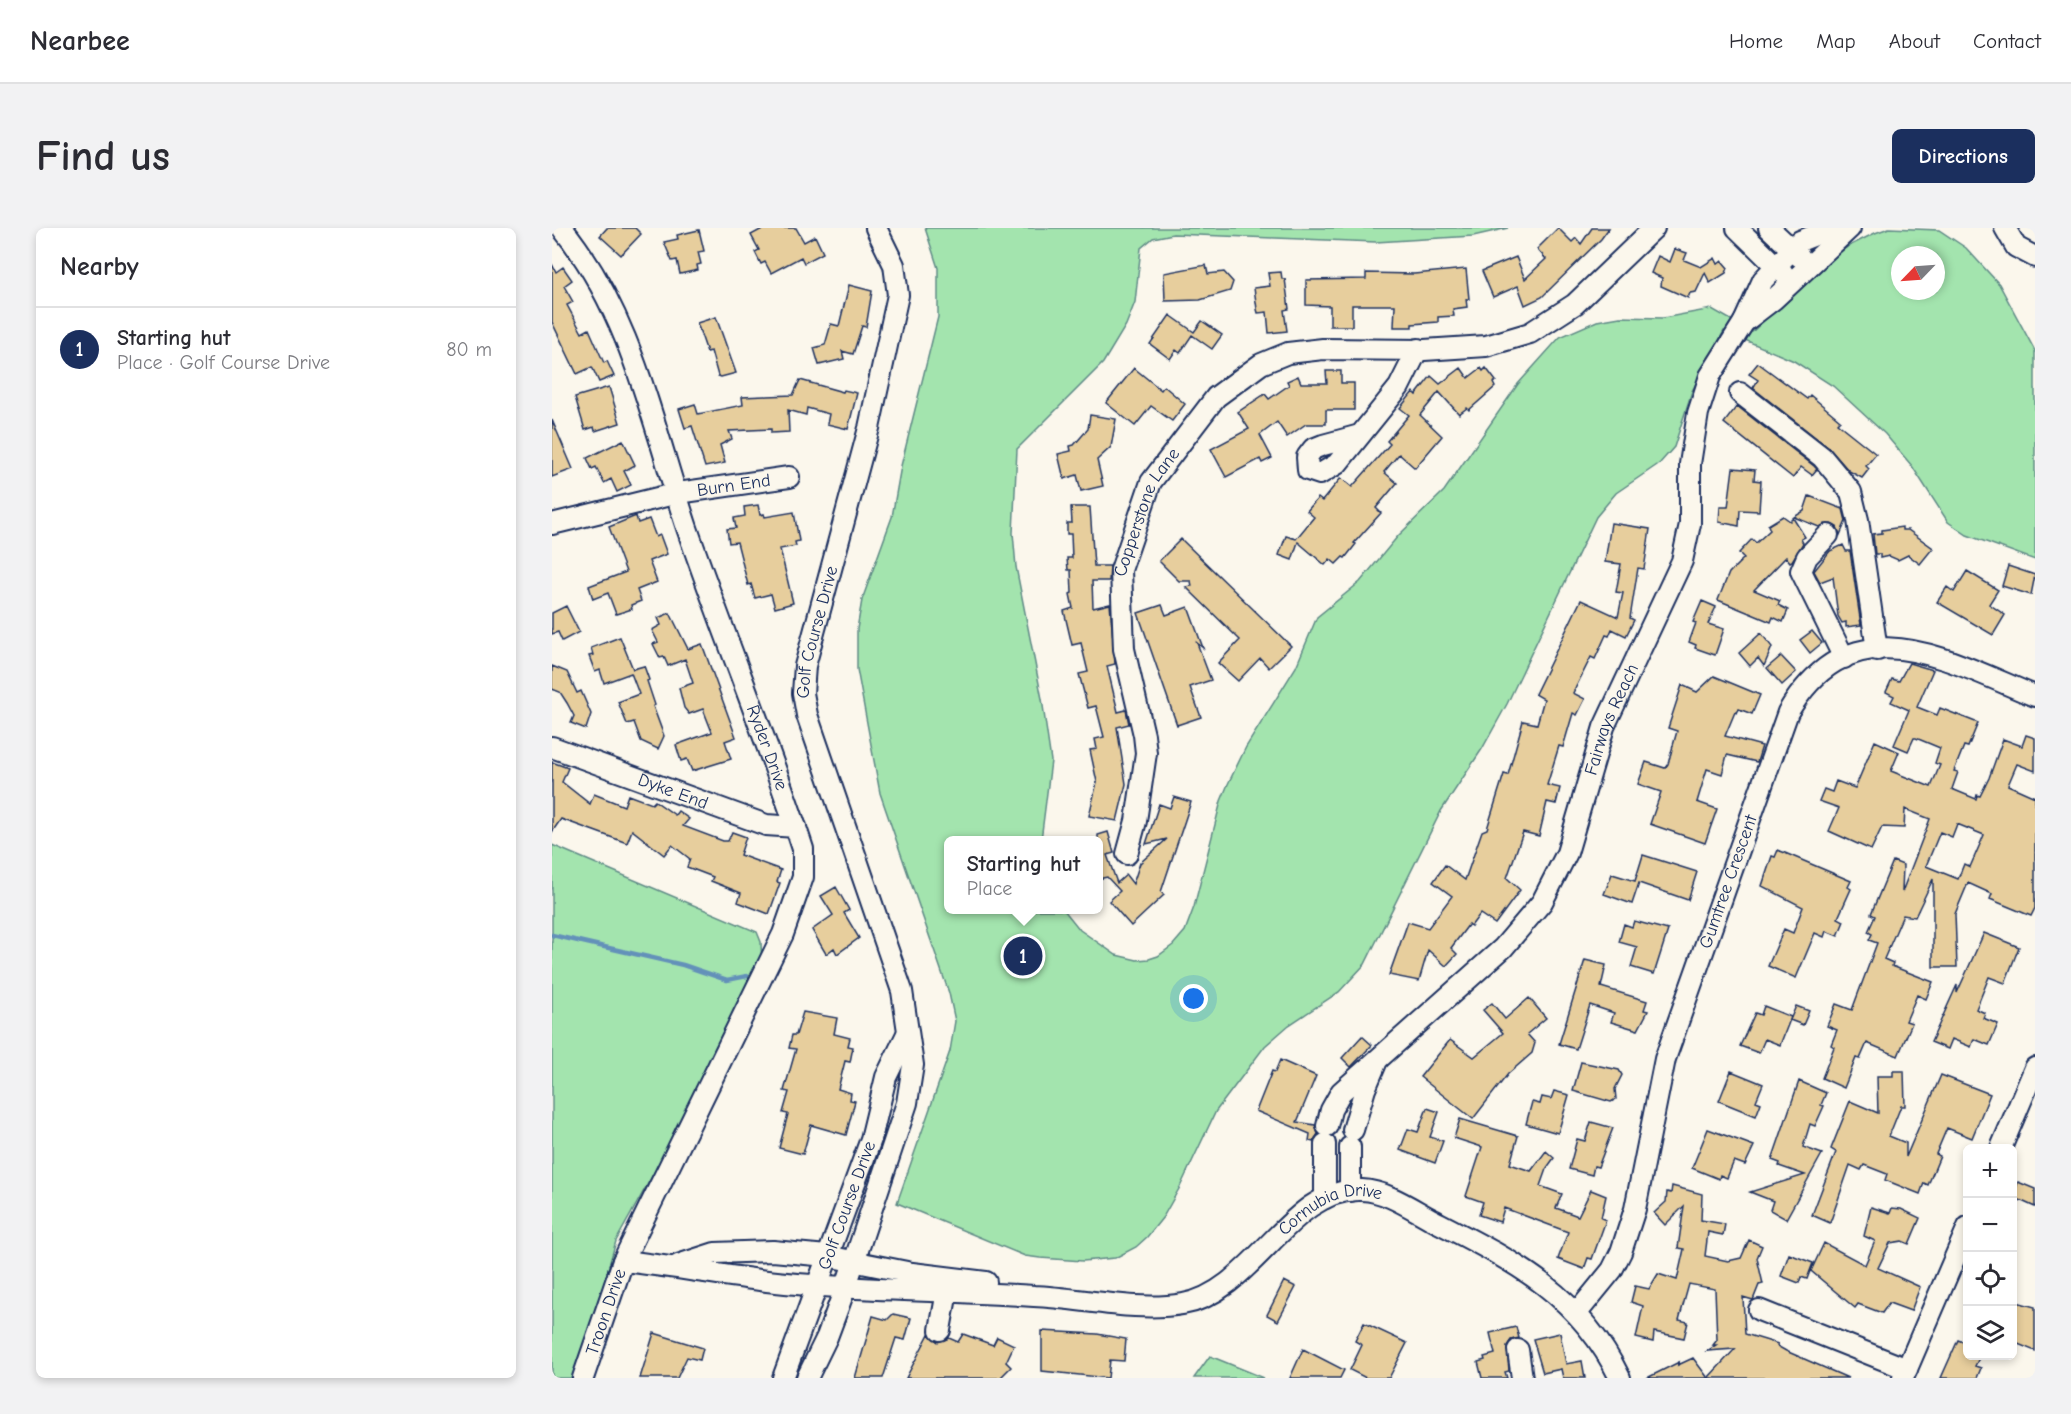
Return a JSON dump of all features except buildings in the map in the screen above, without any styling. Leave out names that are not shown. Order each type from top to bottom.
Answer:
[{"type":"street","name":"Ryder Drive","points":[[562,228],[599,281],[621,327],[678,493],[687,527],[803,849],[803,877],[783,934],[623,1261]]},
{"type":"street","name":"Golf Course Drive","points":[[807,1378],[827,1337],[846,1286],[852,1261],[907,1103],[913,1065],[902,991],[807,715],[803,693],[805,666],[869,428],[898,295],[894,265],[876,228]]},
{"type":"street","name":"Copperstone Lane","points":[[1126,854],[1136,821],[1146,753],[1144,735],[1127,666],[1120,586],[1126,550],[1150,482],[1216,397],[1261,364],[1288,353],[1323,349],[1418,350],[1486,346],[1530,333],[1575,304],[1654,228]]},
{"type":"street","points":[[1737,228],[1774,266],[1792,280]]},
{"type":"street","points":[[1769,228],[1793,248],[1808,266]]},
{"type":"street","name":"Fairways Reach","points":[[1325,1198],[1326,1135],[1330,1110],[1341,1092],[1503,948],[1526,925],[1542,902],[1563,861],[1581,810],[1595,751],[1604,727],[1682,561],[1690,524],[1690,464],[1698,414],[1710,376],[1744,322],[1757,290],[1774,266],[1800,241],[1833,228]]},
{"type":"street","name":"Fairways Reach","points":[[1744,322],[1774,299],[1850,228]]},
{"type":"street","points":[[2005,228],[2016,247],[2035,257]]},
{"type":"street","points":[[1360,435],[1399,387],[1418,350]]},
{"type":"street","points":[[1740,393],[1822,457],[1851,492],[1858,520],[1877,650]]},
{"type":"street","name":"Burn End","points":[[552,524],[678,493],[789,477]]},
{"type":"street","points":[[1828,535],[1807,557],[1801,571],[1844,658]]},
{"type":"street","name":"Gumtree Crescent","points":[[1577,1313],[1612,1270],[1621,1252],[1635,1209],[1665,1059],[1788,712],[1799,693],[1818,672],[1844,658],[1902,647],[1924,651],[2035,696]]},
{"type":"street","name":"Dyke End","points":[[552,747],[766,825],[796,827]]},
{"type":"street","name":"Golf Course Drive","points":[[783,1378],[871,1139],[886,1077],[908,1032]]},
{"type":"street","name":"Fairways Reach","points":[[1350,1191],[1352,1139],[1365,1089],[1377,1060]]},
{"type":"street","points":[[2003,1144],[2035,1068]]},
{"type":"street","name":"Cornubia Drive","points":[[819,1284],[949,1285],[1035,1296],[1168,1306],[1204,1298],[1240,1273],[1305,1211],[1325,1198],[1361,1190],[1378,1193],[1512,1260],[1577,1313],[1611,1360],[1620,1378]]},
{"type":"street","points":[[1759,1310],[1905,1374],[1963,1239]]},
{"type":"street","name":"Troon Drive","points":[[677,1266],[716,1253],[773,1251],[827,1256]]},
{"type":"street","name":"Cornubia Drive","points":[[827,1256],[912,1273],[949,1285]]},
{"type":"street","name":"Troon Drive","points":[[583,1378],[623,1261],[677,1266],[768,1281],[819,1284]]},
{"type":"street","points":[[940,1330],[949,1285]]},
{"type":"street","points":[[1518,1350],[1522,1378]]},
{"type":"green space","points":[[925,228],[1508,228],[1473,236],[1376,242],[1173,234],[1153,238],[1141,248],[1135,302],[1126,325],[1103,363],[1017,449],[1013,533],[1016,567],[1042,699],[1051,761],[1042,836],[944,836],[944,914],[1067,914],[1080,930],[1116,955],[1137,960],[1149,959],[1158,956],[1173,945],[1185,931],[1194,907],[1221,801],[1228,784],[1246,747],[1296,667],[1317,617],[1360,582],[1398,536],[1444,491],[1518,384],[1560,337],[1597,321],[1620,317],[1663,318],[1712,309],[1752,332],[1823,264],[1849,246],[1889,228],[1939,230],[1966,248],[1999,284],[2035,351],[2035,560],[1967,535],[1948,522],[1912,466],[1885,434],[1833,386],[1794,361],[1724,331],[1692,391],[1674,447],[1660,463],[1616,493],[1596,517],[1507,704],[1482,749],[1441,811],[1365,964],[1339,992],[1289,1025],[1265,1046],[1216,1111],[1163,1217],[1136,1247],[1115,1258],[1083,1261],[1025,1256],[897,1203],[950,1051],[955,1021],[949,993],[880,793],[857,669],[857,629],[862,600],[892,517],[901,466],[938,317],[938,268]]},
{"type":"green space","points":[[552,845],[757,932],[761,942],[762,967],[692,1104],[616,1241],[577,1378],[552,1378]]},
{"type":"green space","points":[[1210,1356],[1264,1378],[1194,1378]]},
{"type":"waterway","points":[[552,935],[683,965],[727,980],[747,976]]},
{"type":"place","name":"Starting hut","points":[[1023,956]]}]
